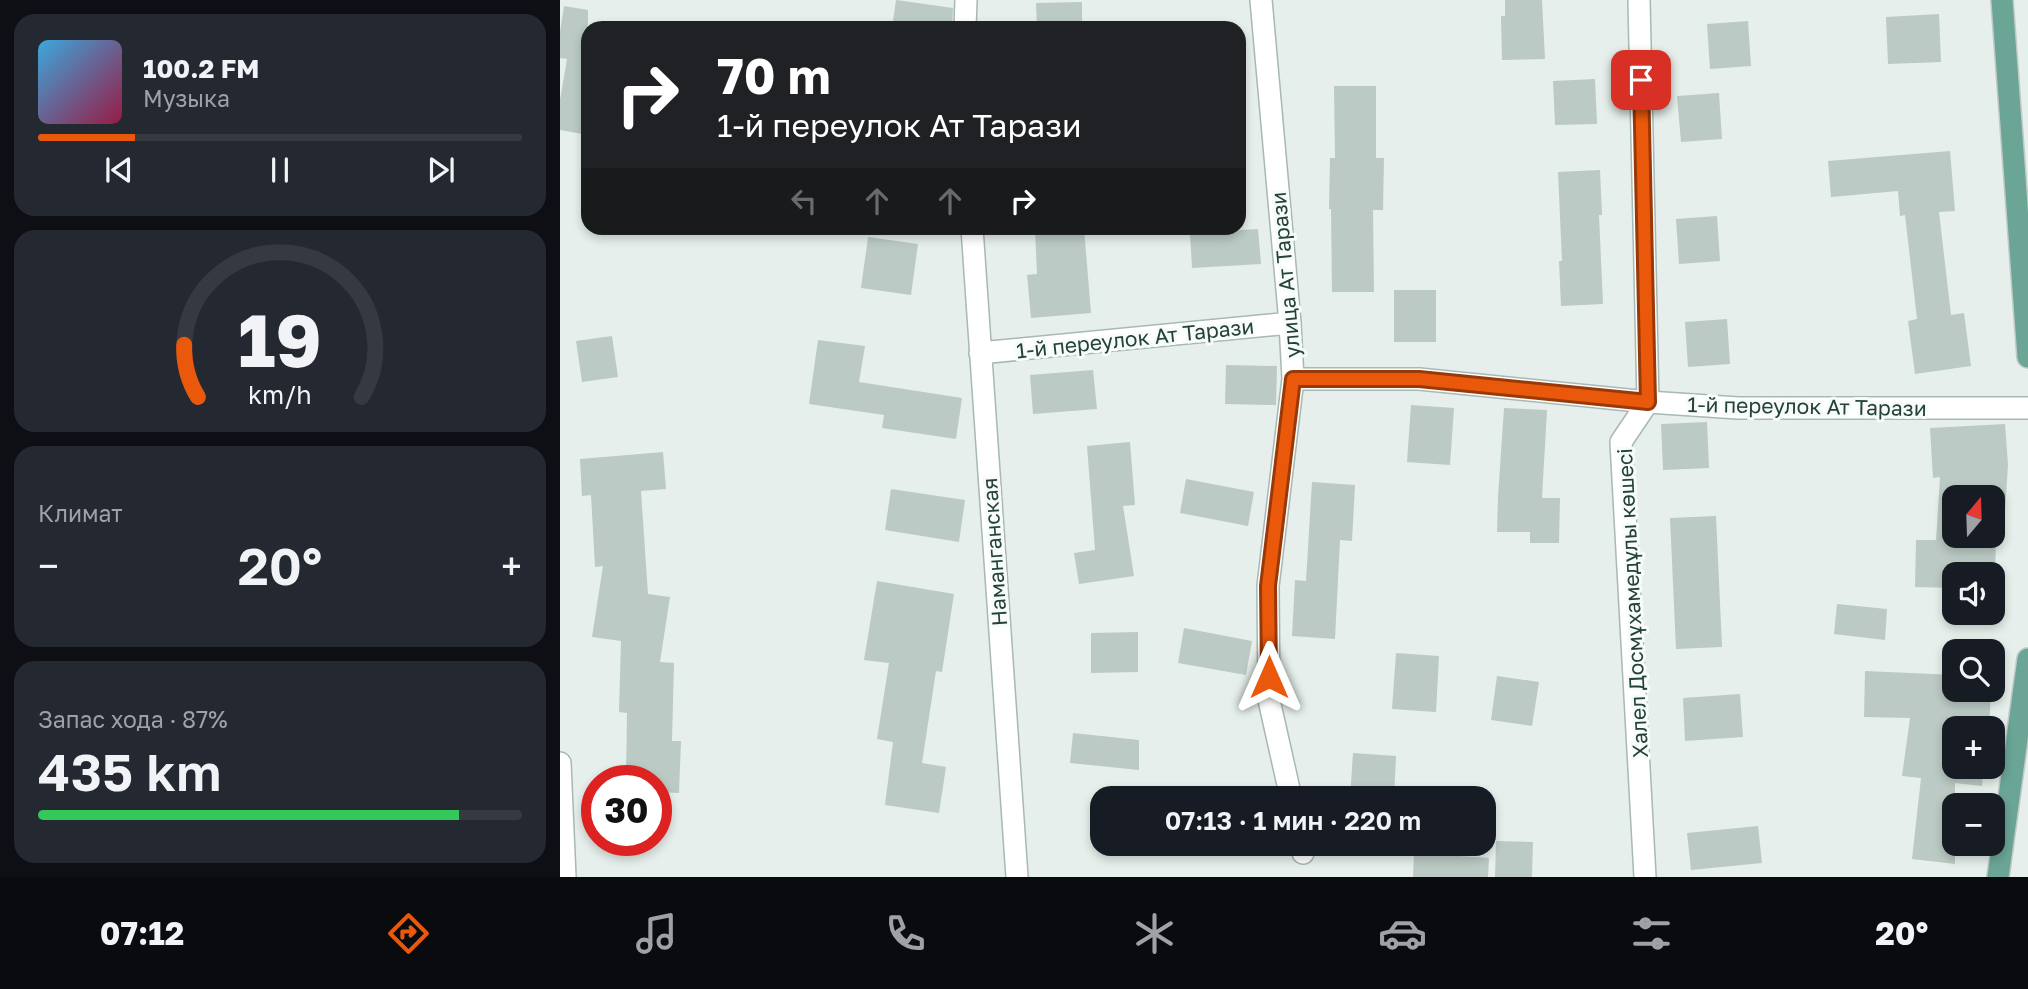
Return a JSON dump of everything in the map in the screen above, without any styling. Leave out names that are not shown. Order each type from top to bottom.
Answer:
[{"type":"main road","points":[[2003,0],[2028,357]]},
{"type":"main road","points":[[1998,877],[2028,659]]},
{"type":"street","points":[[965,21],[966,0]]},
{"type":"street","name":"улица Ат Тарази","points":[[1261,0],[1293,379],[1268,586],[1269,700],[1288,786]]},
{"type":"street","points":[[1639,0],[1648,402]]},
{"type":"street","name":"Наманганская","points":[[972,235],[1017,877]]},
{"type":"street","name":"1-й переулок Ат Тарази","points":[[980,353],[1290,323]]},
{"type":"street","name":"1-й переулок Ат Тарази","points":[[1293,379],[1419,379],[1648,402],[1738,408],[2028,408]]},
{"type":"street","name":"Халел Досмұхамедұлы көшесі","points":[[1646,877],[1621,442],[1648,402]]},
{"type":"street","points":[[560,763],[565,877]]},
{"type":"building","points":[[896,0],[953,8],[952,21],[893,21]]},
{"type":"building","points":[[1505,0],[1542,0],[1545,59],[1502,60],[1501,16],[1505,16]]},
{"type":"building","points":[[1082,2],[1082,21],[1037,21],[1036,3]]},
{"type":"building","points":[[564,6],[588,10],[588,21],[581,21],[581,134],[560,130],[560,100],[567,59],[560,58]]},
{"type":"building","points":[[1939,14],[1941,62],[1888,64],[1886,17]]},
{"type":"building","points":[[1748,21],[1751,66],[1710,69],[1707,24]]},
{"type":"building","points":[[1595,79],[1597,124],[1555,125],[1553,81]]},
{"type":"building","points":[[1334,86],[1376,86],[1376,158],[1384,158],[1383,210],[1373,210],[1374,292],[1332,292],[1329,209],[1330,158],[1335,158]]},
{"type":"building","points":[[1719,93],[1722,139],[1681,142],[1677,96]]},
{"type":"building","points":[[1950,151],[1955,211],[1939,212],[1951,315],[1964,313],[1971,366],[1915,374],[1908,321],[1917,319],[1905,215],[1900,216],[1898,191],[1831,197],[1828,161]]},
{"type":"building","points":[[1600,170],[1603,304],[1561,306],[1558,172]]},
{"type":"building","points":[[1717,216],[1720,261],[1679,264],[1676,219]]},
{"type":"building","points":[[1258,229],[1261,264],[1192,268],[1190,235],[1246,235],[1246,230]]},
{"type":"building","points":[[1035,235],[1085,235],[1091,313],[1031,318],[1027,275],[1037,274]]},
{"type":"building","points":[[868,237],[918,244],[911,295],[861,288]]},
{"type":"building","points":[[1394,290],[1436,290],[1436,342],[1394,342]]},
{"type":"building","points":[[1727,319],[1730,364],[1688,367],[1685,322]]},
{"type":"building","points":[[612,336],[618,377],[582,382],[576,341]]},
{"type":"building","points":[[818,340],[865,346],[859,382],[962,398],[956,439],[882,428],[884,415],[809,404]]},
{"type":"building","points":[[1226,365],[1277,366],[1276,405],[1225,404]]},
{"type":"building","points":[[1093,370],[1097,409],[1033,414],[1030,375]]},
{"type":"building","points":[[1411,405],[1454,408],[1450,465],[1407,462]]},
{"type":"building","points":[[1504,408],[1547,410],[1542,498],[1560,498],[1559,543],[1530,543],[1530,532],[1497,532]]},
{"type":"building","points":[[1707,422],[1709,468],[1663,470],[1661,424]]},
{"type":"building","points":[[2005,424],[2008,465],[2006,496],[2006,485],[1942,485],[1942,548],[1996,548],[1995,562],[1942,562],[1942,588],[1915,587],[1916,540],[1936,540],[1940,477],[1933,478],[1930,428]]},
{"type":"building","points":[[1130,442],[1135,505],[1123,506],[1134,576],[1079,584],[1074,553],[1095,550],[1087,446]]},
{"type":"building","points":[[663,452],[666,489],[641,491],[648,594],[670,597],[660,662],[674,663],[672,741],[681,741],[679,793],[672,793],[672,765],[626,765],[627,713],[619,712],[621,641],[592,637],[603,566],[595,567],[591,495],[582,496],[580,459]]},
{"type":"building","points":[[1186,479],[1254,492],[1248,526],[1180,513]]},
{"type":"building","points":[[1312,482],[1355,485],[1352,541],[1340,540],[1335,639],[1292,636],[1295,580],[1306,581]]},
{"type":"building","points":[[891,489],[965,500],[959,542],[885,530]]},
{"type":"building","points":[[1716,516],[1722,647],[1676,649],[1670,518]]},
{"type":"building","points":[[877,581],[954,594],[942,672],[936,671],[922,763],[946,767],[939,813],[885,805],[893,742],[877,739],[889,663],[864,660]]},
{"type":"building","points":[[1837,604],[1887,609],[1885,640],[1834,634]]},
{"type":"building","points":[[1184,628],[1252,641],[1246,675],[1178,663]]},
{"type":"building","points":[[1138,632],[1138,672],[1091,673],[1091,633]]},
{"type":"building","points":[[1396,653],[1439,656],[1436,712],[1392,709]]},
{"type":"building","points":[[1865,671],[1942,674],[1942,702],[1990,702],[1990,716],[1942,716],[1942,779],[1983,779],[1982,786],[1955,783],[1955,793],[1942,793],[1942,856],[1955,856],[1955,864],[1912,859],[1921,778],[1902,776],[1910,718],[1864,717]]},
{"type":"building","points":[[1497,676],[1539,682],[1532,726],[1491,720]]},
{"type":"building","points":[[1740,694],[1743,737],[1685,741],[1683,698]]},
{"type":"building","points":[[1073,733],[1139,740],[1139,770],[1070,763]]},
{"type":"building","points":[[1353,753],[1396,756],[1395,786],[1351,786]]},
{"type":"building","points":[[1758,826],[1762,863],[1691,870],[1687,833]]},
{"type":"building","points":[[1496,841],[1533,842],[1532,877],[1495,877]]},
{"type":"building","points":[[1414,856],[1489,858],[1488,877],[1413,877]]},
{"type":"route","points":[[1269,677],[1268,586],[1293,379],[1419,379],[1648,402],[1641,80]]}]
